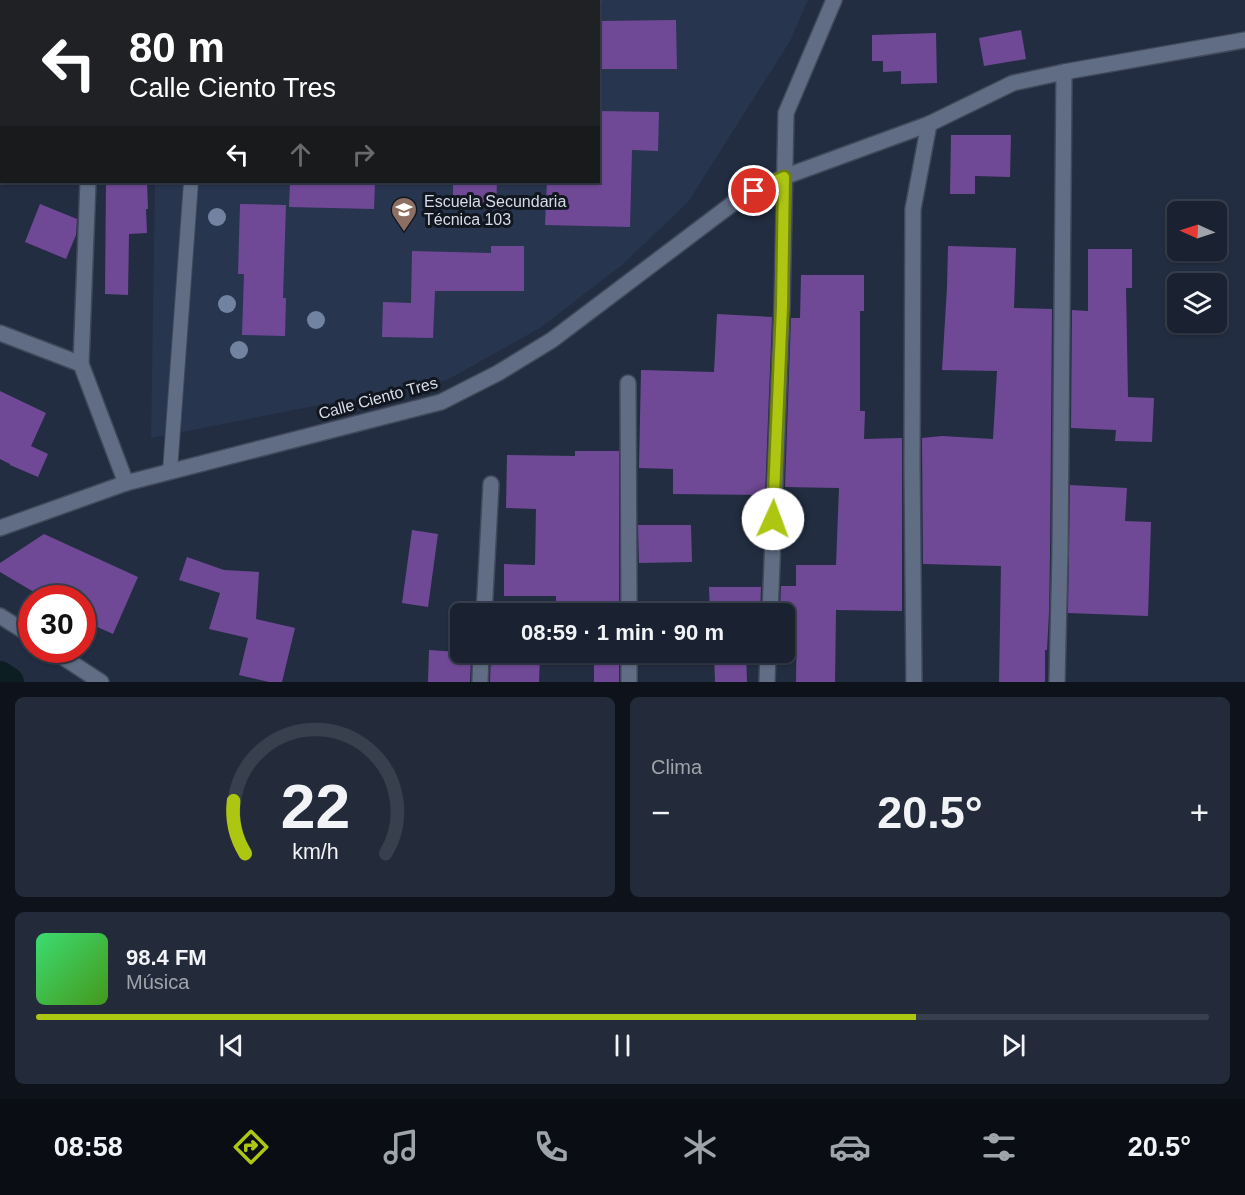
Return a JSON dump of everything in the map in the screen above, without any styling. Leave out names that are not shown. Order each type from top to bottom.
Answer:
[{"type":"street","points":[[770,603],[782,307],[786,113],[834,0]]},
{"type":"street","name":"Calle Ciento Tres","points":[[0,528],[126,483],[441,402],[552,340],[740,198],[784,177],[928,124],[1013,83],[1245,40]]},
{"type":"street","points":[[1057,682],[1064,72]]},
{"type":"street","points":[[914,682],[913,209],[928,124]]},
{"type":"street","points":[[88,183],[81,364],[126,483]]},
{"type":"street","points":[[0,333],[81,364]]},
{"type":"street","points":[[628,383],[629,603]]},
{"type":"street","points":[[485,603],[491,484]]},
{"type":"street","points":[[0,616],[18,627]]},
{"type":"street","points":[[72,663],[101,682]]},
{"type":"street","points":[[480,682],[481,663]]},
{"type":"street","points":[[629,663],[629,682]]},
{"type":"street","points":[[767,682],[768,663]]},
{"type":"lane","points":[[170,471],[191,183]]},
{"type":"shaded area","name":"Escuela Secundaria Técnica 103","points":[[600,0],[808,0],[790,41],[688,202],[622,265],[540,328],[447,380],[151,438],[155,183],[600,183]]},
{"type":"building","points":[[676,20],[677,69],[600,69],[600,21]]},
{"type":"building","points":[[1021,30],[1026,59],[984,66],[979,38]]},
{"type":"building","points":[[936,33],[937,83],[901,84],[901,71],[883,72],[883,61],[872,61],[872,35]]},
{"type":"building","points":[[600,111],[659,112],[658,151],[632,150],[630,227],[545,225],[547,183],[600,183]]},
{"type":"building","points":[[951,135],[1011,135],[1010,177],[975,176],[975,194],[950,194]]},
{"type":"building","points":[[106,183],[147,183],[147,233],[129,234],[128,295],[105,294]]},
{"type":"building","points":[[290,183],[375,183],[374,209],[289,207]]},
{"type":"building","points":[[453,183],[497,183],[496,207],[453,205]]},
{"type":"building","points":[[40,204],[77,219],[76,235],[66,259],[25,242]]},
{"type":"building","points":[[240,204],[286,205],[283,298],[286,298],[285,336],[242,335],[244,274],[238,274]]},
{"type":"building","points":[[491,246],[524,246],[524,291],[435,291],[433,338],[382,337],[383,302],[411,303],[412,251],[491,253]]},
{"type":"building","points":[[948,246],[1016,248],[1014,308],[1052,309],[1049,612],[1047,650],[1045,650],[1045,682],[999,682],[1001,566],[923,564],[922,438],[942,436],[993,439],[997,371],[942,370]]},
{"type":"building","points":[[1088,249],[1132,249],[1132,288],[1126,288],[1128,397],[1154,398],[1152,442],[1115,441],[1116,430],[1071,428],[1072,310],[1088,311]]},
{"type":"building","points":[[801,275],[864,275],[864,311],[860,311],[860,411],[865,411],[864,439],[902,438],[902,611],[836,610],[835,682],[796,682],[797,614],[795,614],[795,603],[780,603],[781,586],[796,586],[796,565],[836,565],[839,488],[785,487],[791,318],[800,318]]},
{"type":"building","points":[[717,314],[772,317],[765,495],[673,494],[673,469],[639,468],[641,370],[714,372]]},
{"type":"building","points":[[0,391],[46,413],[31,446],[48,454],[38,477],[0,459]]},
{"type":"building","points":[[575,451],[619,451],[619,603],[556,603],[556,596],[504,596],[504,564],[535,565],[536,509],[506,508],[507,455],[575,456]]},
{"type":"building","points":[[1070,485],[1127,488],[1125,521],[1151,522],[1148,616],[1068,613]]},
{"type":"building","points":[[638,525],[691,525],[692,562],[639,563]]},
{"type":"building","points":[[412,530],[438,534],[428,607],[402,603]]},
{"type":"building","points":[[44,534],[138,577],[113,634],[96,626],[96,585],[22,585],[0,572],[0,563]]},
{"type":"building","points":[[187,557],[224,570],[259,572],[256,619],[295,628],[282,682],[269,682],[239,675],[248,638],[209,629],[220,593],[179,580]]},
{"type":"building","points":[[709,587],[761,587],[760,603],[710,603]]},
{"type":"building","points":[[429,650],[450,652],[450,663],[471,663],[470,682],[428,682]]},
{"type":"building","points":[[491,663],[540,663],[539,682],[490,682]]},
{"type":"building","points":[[594,663],[619,663],[619,682],[594,682]]},
{"type":"building","points":[[714,663],[746,663],[747,682],[715,682]]},
{"type":"waterway","points":[[0,676],[9,682]]},
{"type":"place","name":"Escuela Secundaria Técnica 103","points":[[404,233]]},
{"type":"route","points":[[754,191],[784,177],[782,307],[773,519]]}]
